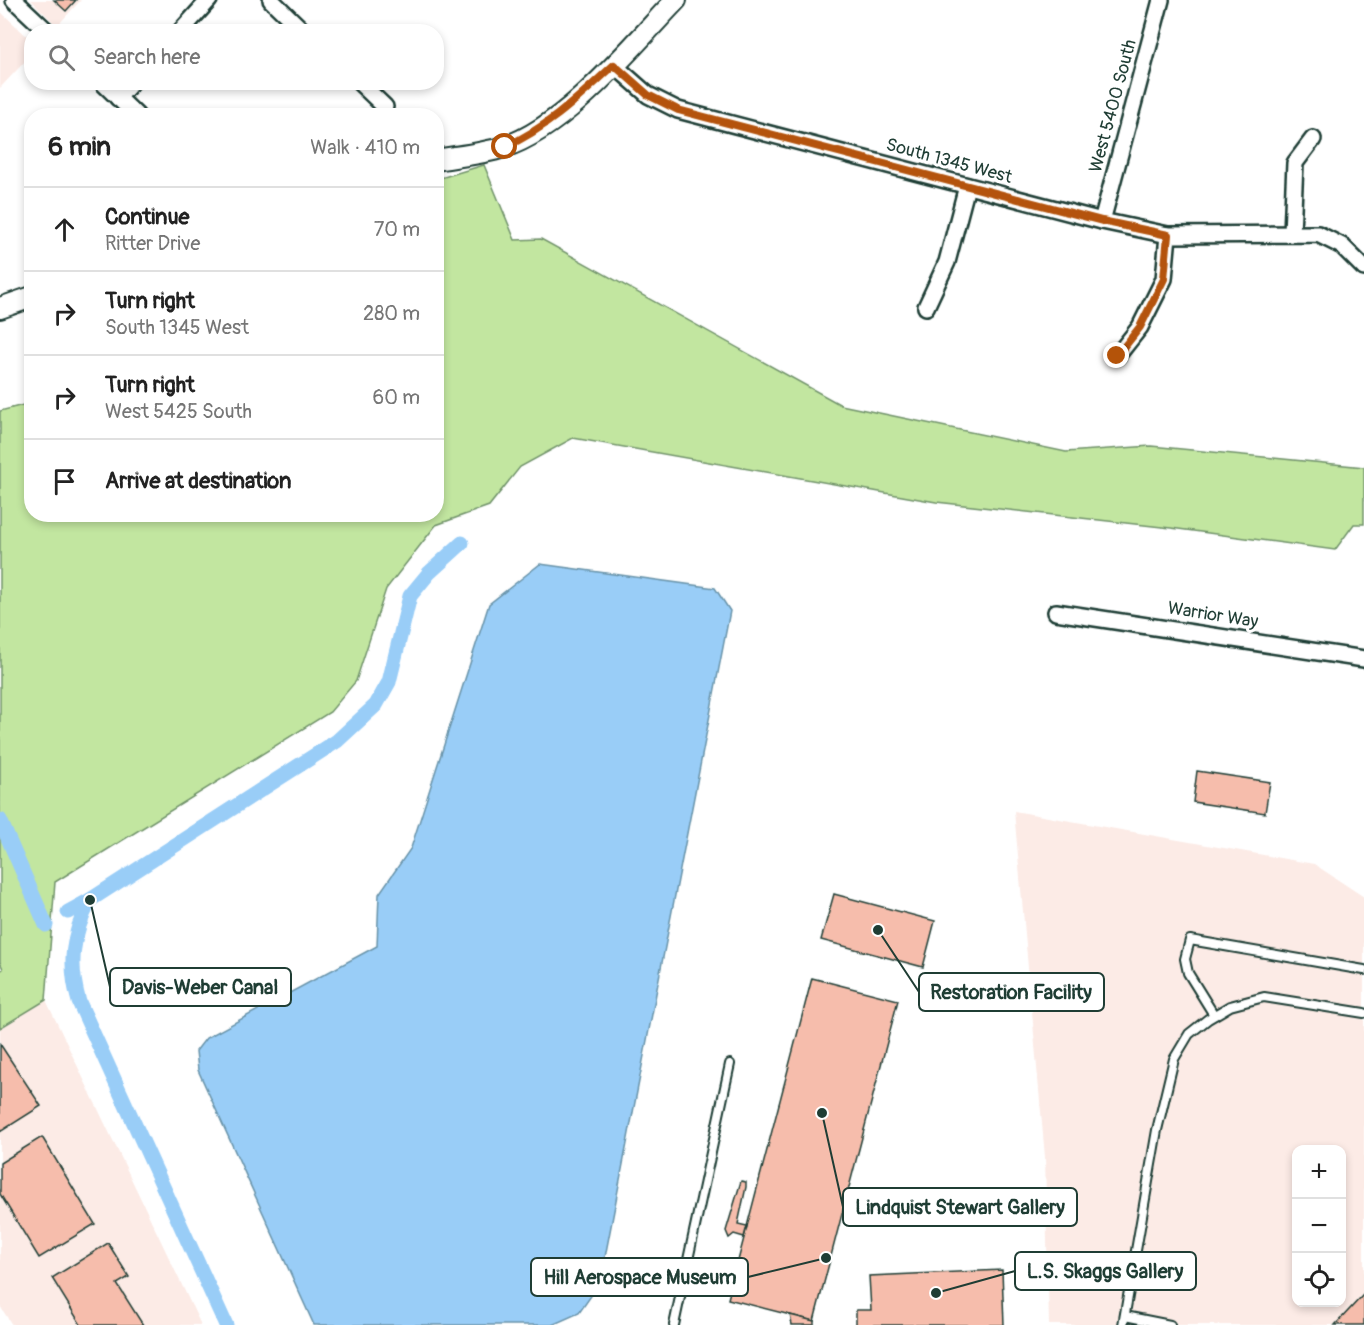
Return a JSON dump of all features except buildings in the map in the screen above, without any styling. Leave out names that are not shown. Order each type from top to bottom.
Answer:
[{"type":"street","points":[[14,0],[40,24]]},
{"type":"street","points":[[187,24],[209,0]]},
{"type":"street","points":[[270,0],[296,24]]},
{"type":"street","points":[[444,158],[505,147],[536,132],[562,113],[614,65],[676,0]]},
{"type":"street","name":"West 5400 South","points":[[1102,221],[1161,0]]},
{"type":"street","name":"South 1345 West","points":[[614,65],[648,95],[678,110],[1102,221],[1168,235],[1317,234],[1341,246],[1364,268]]},
{"type":"street","points":[[110,90],[129,108]]},
{"type":"street","points":[[118,98],[125,90]]},
{"type":"street","points":[[367,90],[385,107]]},
{"type":"street","points":[[1292,233],[1295,163],[1313,139]]},
{"type":"street","points":[[926,307],[947,262],[967,186]]},
{"type":"street","points":[[1117,356],[1140,327],[1164,279],[1168,235]]},
{"type":"street","points":[[0,308],[24,300]]},
{"type":"street","name":"Warrior Way","points":[[1056,612],[1364,659]]},
{"type":"lane","points":[[1214,1015],[1188,972],[1185,959],[1190,940],[1364,970]]},
{"type":"lane","points":[[1123,1325],[1157,1130],[1174,1059],[1189,1034],[1230,1006],[1264,998],[1364,1013]]},
{"type":"lane","points":[[674,1325],[730,1064]]},
{"type":"lane","points":[[1125,1316],[1170,1325]]},
{"type":"shaded area","points":[[31,0],[81,0],[59,24],[55,24]]},
{"type":"shaded area","points":[[0,11],[24,34],[24,62],[0,88]]},
{"type":"shaded area","points":[[1014,811],[1314,864],[1364,897],[1364,1325],[1049,1325],[1045,1157]]},
{"type":"shaded area","points":[[46,1000],[201,1325],[12,1325],[0,1306],[0,1028]]},
{"type":"green space","points":[[484,165],[515,240],[541,239],[841,405],[1066,452],[1151,446],[1364,467],[1364,524],[1354,524],[1335,550],[1171,528],[936,502],[573,438],[520,467],[489,506],[436,525],[386,589],[356,681],[330,712],[55,882],[46,1000],[0,1028],[0,971],[3,969],[0,962],[0,411],[24,405],[24,522],[444,522],[444,177]]},
{"type":"water","points":[[540,564],[715,588],[730,611],[600,1283],[579,1313],[552,1325],[314,1325],[198,1070],[196,1051],[206,1038],[377,946],[379,894],[411,848],[489,604]]},
{"type":"waterway","points":[[226,1325],[79,1002],[73,962],[79,925],[90,900],[337,741],[376,705],[389,682],[410,596],[429,573],[462,543]]},
{"type":"waterway","points":[[0,820],[46,925]]},
{"type":"waterway","points":[[68,912],[90,900]]},
{"type":"place","name":"Davis-Weber Canal","points":[[90,900]]},
{"type":"place","name":"Restoration Facility","points":[[878,930]]},
{"type":"place","name":"Lindquist Stewart Gallery","points":[[822,1113]]},
{"type":"place","name":"Hill Aerospace Museum","points":[[826,1258]]},
{"type":"place","name":"L.S. Skaggs Gallery","points":[[936,1293]]},
{"type":"route","points":[[505,147],[536,132],[562,113],[614,65],[648,95],[678,110],[1102,221],[1168,235],[1164,279],[1140,327],[1117,356]]}]
